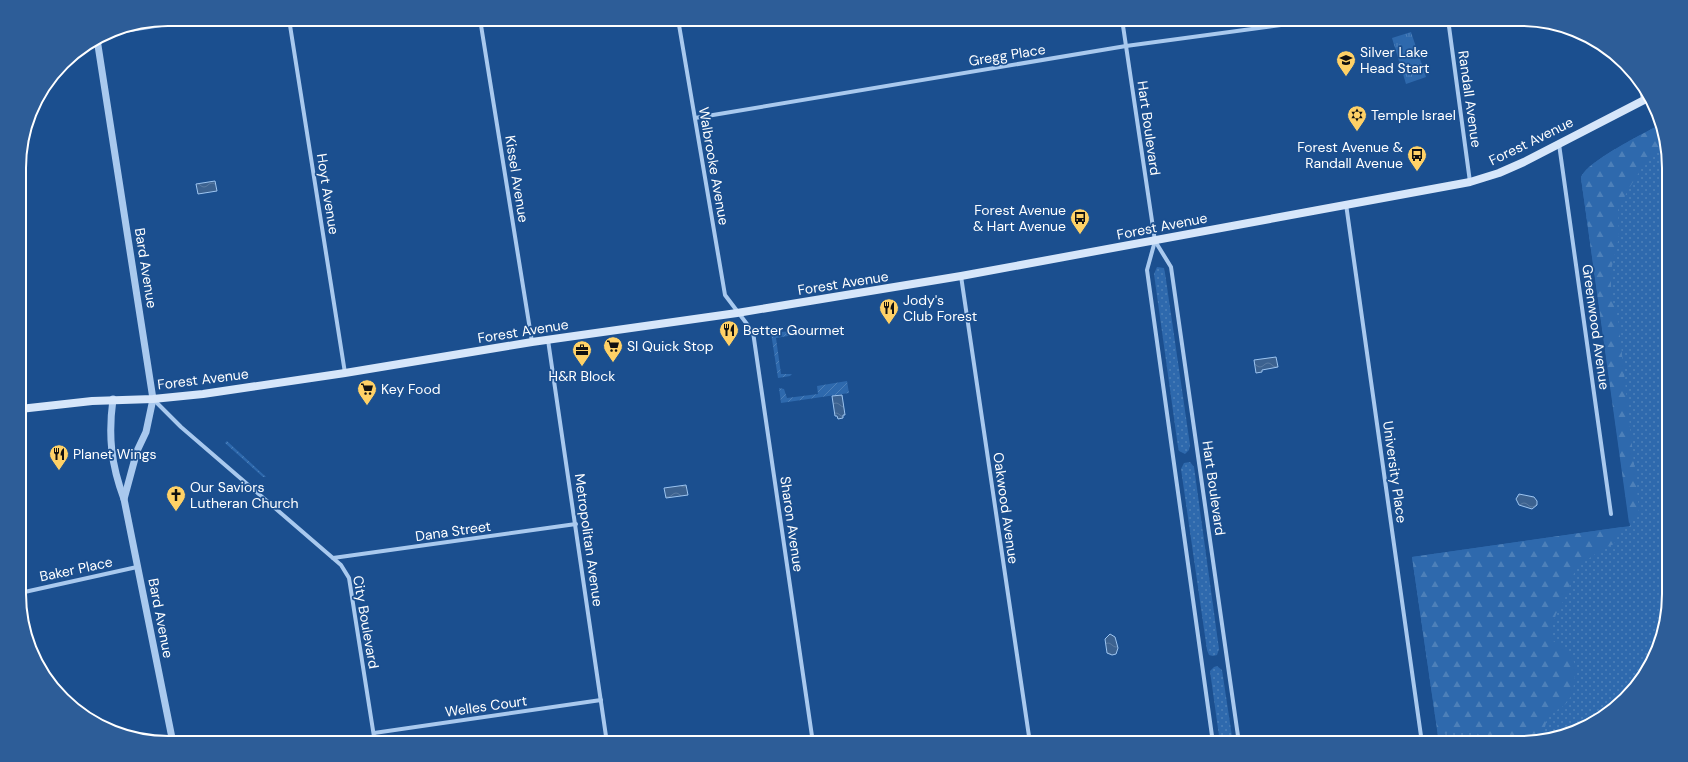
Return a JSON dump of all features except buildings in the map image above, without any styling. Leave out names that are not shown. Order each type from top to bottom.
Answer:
[{"type":"main road","name":"Forest Avenue","points":[[26,408],[113,399],[153,399],[203,394],[345,373],[532,342],[738,313],[961,276],[1470,182],[1499,173],[1524,162],[1644,100]]},
{"type":"street","name":"Hoyt Avenue","points":[[290,26],[345,373]]},
{"type":"street","name":"Kissel Avenue","points":[[481,26],[532,342]]},
{"type":"street","name":"Walbrooke Avenue","points":[[679,26],[724,295],[738,313]]},
{"type":"street","name":"Hart Boulevard","points":[[1123,26],[1155,241],[1171,267],[1238,736]]},
{"type":"street","name":"Gregg Place","points":[[694,118],[1126,46],[1273,26]]},
{"type":"street","name":"Randall Avenue","points":[[1449,26],[1470,182]]},
{"type":"street","name":"Bard Avenue","points":[[98,45],[153,399],[146,432],[137,451],[124,499]]},
{"type":"street","name":"Greenwood Avenue","points":[[1559,143],[1612,514]]},
{"type":"street","name":"University Place","points":[[1346,204],[1421,736]]},
{"type":"street","name":"Hart Boulevard","points":[[1155,241],[1146,270],[1212,736]]},
{"type":"street","name":"Oakwood Avenue","points":[[961,276],[1029,736]]},
{"type":"street","name":"Sharon Avenue","points":[[738,313],[753,332],[812,736]]},
{"type":"street","name":"Metropolitan Avenue","points":[[548,340],[606,736]]},
{"type":"street","name":"Bard Avenue","points":[[113,399],[110,417],[110,441],[116,478],[124,499],[171,736]]},
{"type":"street","name":"City Boulevard","points":[[153,399],[181,427],[341,565],[349,578],[374,736]]},
{"type":"street","name":"Dana Street","points":[[333,558],[576,524]]},
{"type":"street","name":"Baker Place","points":[[26,591],[137,567]]},
{"type":"street","name":"Welles Court","points":[[374,733],[601,700]]},
{"type":"green space","points":[[1411,32],[1426,77],[1406,84],[1392,38]]},
{"type":"green space","points":[[1656,127],[1662,159],[1662,603],[1657,631],[1643,665],[1627,688],[1606,707],[1583,721],[1557,731],[1539,735],[1438,736],[1412,557],[1630,526],[1581,178],[1585,171],[1593,164]]},
{"type":"green space","points":[[1656,127],[1661,148],[1648,158],[1628,190],[1618,210],[1619,237],[1611,270],[1611,297],[1618,318],[1639,509],[1637,518],[1629,523],[1581,178],[1585,171],[1593,164]]},
{"type":"green space","points":[[1157,267],[1164,268],[1165,273],[1190,445],[1189,450],[1185,454],[1179,451],[1178,447],[1154,274]]},
{"type":"green space","points":[[802,330],[802,333],[800,334],[776,338],[781,374],[792,374],[790,376],[778,378],[771,333]]},
{"type":"green space","points":[[847,381],[849,393],[781,403],[779,388],[784,389],[787,398],[818,394],[817,386]]},
{"type":"green space","points":[[227,441],[266,477],[263,477],[225,443]]},
{"type":"green space","points":[[1190,462],[1194,467],[1219,649],[1217,655],[1213,656],[1209,655],[1207,650],[1181,469],[1184,463]]},
{"type":"green space","points":[[1622,527],[1614,544],[1602,549],[1576,568],[1564,600],[1556,614],[1551,632],[1553,641],[1569,653],[1574,663],[1575,676],[1571,696],[1565,705],[1548,714],[1543,734],[1529,736],[1481,736],[1472,732],[1459,731],[1438,735],[1412,557]]},
{"type":"green space","points":[[1217,666],[1222,670],[1232,736],[1219,736],[1210,671]]},
{"type":"water","points":[[215,181],[217,191],[198,194],[196,184]]},
{"type":"water","points":[[1276,357],[1278,367],[1262,370],[1262,372],[1256,373],[1254,360]]},
{"type":"water","points":[[842,395],[845,415],[843,415],[843,418],[838,419],[837,416],[835,416],[832,396]]},
{"type":"water","points":[[686,485],[688,495],[666,498],[664,488]]},
{"type":"water","points":[[1519,494],[1534,497],[1537,501],[1537,505],[1532,509],[1519,505],[1516,499]]},
{"type":"water","points":[[1110,634],[1115,637],[1118,648],[1116,654],[1112,655],[1107,653],[1105,639]]},
{"type":"place","name":"Silver Lake Head Start","points":[[1346,77]]},
{"type":"place","name":"Temple Israel","points":[[1357,132]]},
{"type":"place","name":"Forest Avenue & Randall Avenue","points":[[1417,172]]},
{"type":"place","name":"Forest Avenue & Hart Avenue","points":[[1080,235]]},
{"type":"place","name":"Jody's Club Forest","points":[[889,325]]},
{"type":"place","name":"Better Gourmet","points":[[729,347]]},
{"type":"place","name":"SI Quick Stop","points":[[613,363]]},
{"type":"place","name":"H&R Block","points":[[582,367]]},
{"type":"place","name":"Key Food","points":[[367,406]]},
{"type":"place","name":"Planet Wings","points":[[59,471]]},
{"type":"place","name":"Our Saviors Lutheran Church","points":[[176,512]]}]
